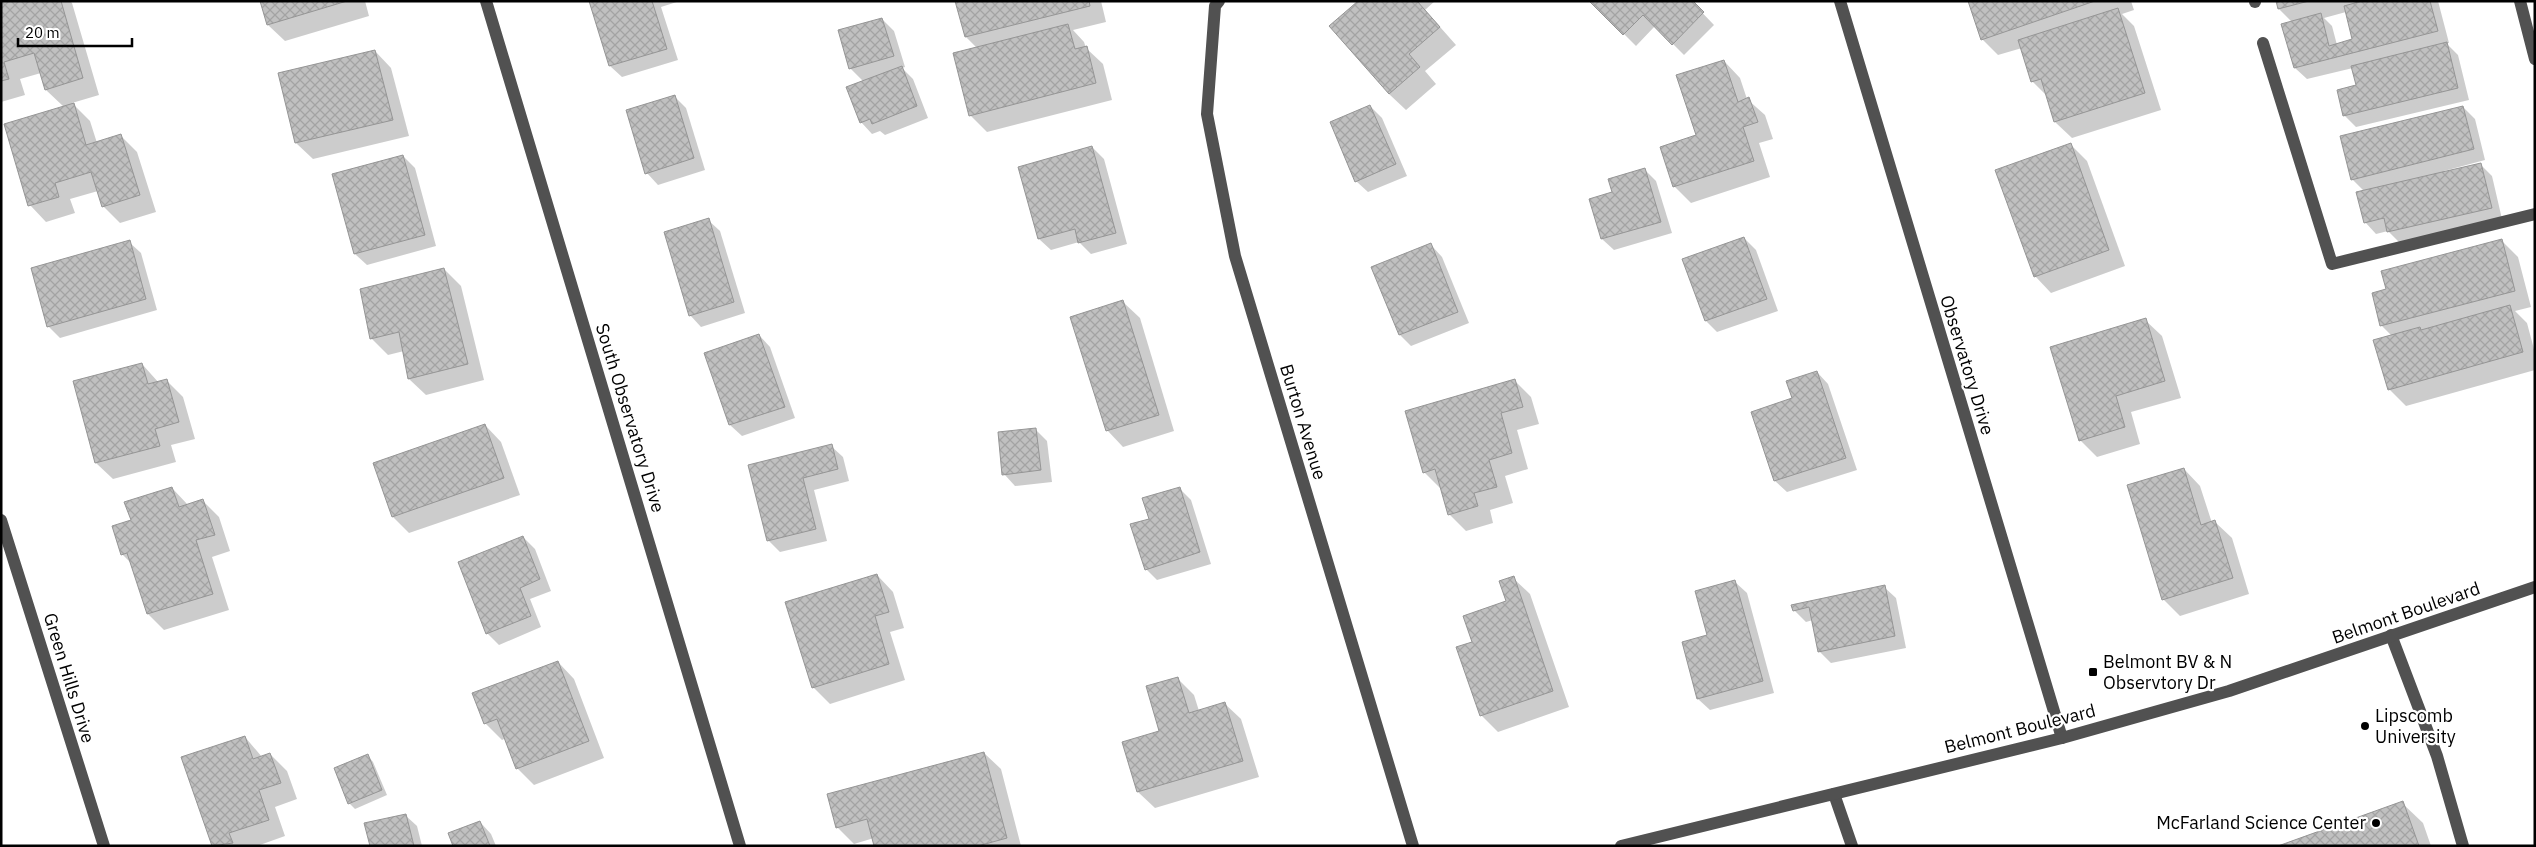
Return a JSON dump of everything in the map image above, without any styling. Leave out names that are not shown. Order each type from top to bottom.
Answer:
[{"type":"street","name":"South Observatory Drive","points":[[486,1],[740,846]]},
{"type":"street","name":"Observatory Drive","points":[[1840,1],[2062,738]]},
{"type":"street","points":[[2520,1],[2535,59]]},
{"type":"street","name":"Burton Avenue","points":[[1216,3],[1207,114],[1235,256],[1413,846]]},
{"type":"street","points":[[2263,44],[2332,264],[2535,214]]},
{"type":"street","name":"Green Hills Drive","points":[[1,520],[104,846]]},
{"type":"street","name":"Belmont Boulevard","points":[[1621,846],[2062,738],[2228,692],[2535,587]]},
{"type":"street","points":[[2391,635],[2437,756],[2463,846]]},
{"type":"street","points":[[1834,794],[1852,846]]},
{"type":"building","points":[[1,1],[61,1],[83,78],[45,90],[34,53],[4,62],[9,79],[1,81]]},
{"type":"building","points":[[260,1],[347,1],[267,25]]},
{"type":"building","points":[[589,1],[652,1],[667,49],[609,66]]},
{"type":"building","points":[[955,1],[1089,1],[1090,6],[965,37]]},
{"type":"building","points":[[1358,1],[1417,1],[1440,27],[1409,54],[1420,67],[1389,94],[1329,26]]},
{"type":"building","points":[[1589,1],[1693,1],[1704,12],[1672,45],[1643,15],[1623,35]]},
{"type":"building","points":[[1968,1],[2095,1],[1981,40]]},
{"type":"building","points":[[2276,1],[2309,1],[2278,9]]},
{"type":"building","points":[[2362,1],[2430,1],[2438,31],[2294,68],[2281,24],[2321,13],[2329,46],[2352,39],[2344,6]]},
{"type":"building","points":[[2118,8],[2145,93],[2054,122],[2041,79],[2031,82],[2018,40]]},
{"type":"building","points":[[882,18],[894,56],[849,69],[838,30]]},
{"type":"building","points":[[1068,24],[1075,49],[1087,46],[1096,83],[969,116],[953,53]]},
{"type":"building","points":[[2447,42],[2458,88],[2343,116],[2337,90],[2356,85],[2351,66]]},
{"type":"building","points":[[375,50],[393,120],[295,143],[278,73]]},
{"type":"building","points":[[1724,60],[1738,102],[1749,97],[1758,122],[1743,127],[1754,161],[1673,187],[1660,147],[1696,135],[1676,75]]},
{"type":"building","points":[[902,66],[917,106],[872,124],[870,119],[860,123],[846,87]]},
{"type":"building","points":[[675,95],[694,158],[645,174],[626,110]]},
{"type":"building","points":[[74,103],[86,145],[121,134],[140,195],[102,207],[91,172],[55,183],[59,197],[28,206],[4,124]]},
{"type":"building","points":[[1370,105],[1396,164],[1355,182],[1330,122]]},
{"type":"building","points":[[2463,106],[2474,149],[2351,180],[2340,136]]},
{"type":"building","points":[[2071,143],[2109,250],[2034,277],[1995,170]]},
{"type":"building","points":[[1092,146],[1116,233],[1078,243],[1075,229],[1038,239],[1018,167]]},
{"type":"building","points":[[403,155],[425,235],[354,254],[332,174]]},
{"type":"building","points":[[2481,163],[2492,208],[2387,232],[2384,218],[2364,223],[2356,192]]},
{"type":"building","points":[[1645,168],[1661,222],[1601,239],[1589,199],[1612,192],[1608,179]]},
{"type":"building","points":[[709,218],[734,302],[689,316],[664,232]]},
{"type":"building","points":[[1744,237],[1767,299],[1705,321],[1682,259]]},
{"type":"building","points":[[2502,239],[2515,291],[2380,326],[2372,293],[2386,289],[2381,271]]},
{"type":"building","points":[[130,240],[146,299],[47,327],[31,268]]},
{"type":"building","points":[[1431,243],[1458,312],[1399,335],[1371,267]]},
{"type":"building","points":[[444,268],[468,364],[408,379],[399,332],[370,339],[360,289]]},
{"type":"building","points":[[1123,300],[1159,415],[1106,431],[1070,317]]},
{"type":"building","points":[[2510,305],[2523,352],[2388,390],[2373,340],[2420,327],[2421,330]]},
{"type":"building","points":[[2146,318],[2165,381],[2116,396],[2125,427],[2079,441],[2050,347]]},
{"type":"building","points":[[759,334],[785,407],[729,425],[704,353]]},
{"type":"building","points":[[142,363],[148,384],[167,379],[179,422],[155,429],[160,446],[95,463],[73,381]]},
{"type":"building","points":[[1817,371],[1846,458],[1774,481],[1751,412],[1792,398],[1786,381]]},
{"type":"building","points":[[1515,379],[1523,407],[1501,413],[1512,453],[1489,460],[1497,487],[1474,493],[1478,506],[1448,515],[1435,469],[1423,473],[1405,411]]},
{"type":"building","points":[[485,424],[504,478],[392,517],[373,463]]},
{"type":"building","points":[[1036,428],[1041,470],[1002,475],[998,432]]},
{"type":"building","points":[[832,444],[838,469],[803,478],[816,529],[767,541],[748,465]]},
{"type":"building","points":[[2184,468],[2201,525],[2215,520],[2233,578],[2162,600],[2127,485]]},
{"type":"building","points":[[172,487],[179,507],[203,499],[215,535],[196,540],[213,594],[147,614],[127,553],[121,555],[112,526],[131,520],[124,502]]},
{"type":"building","points":[[1180,487],[1200,552],[1145,570],[1130,524],[1149,519],[1142,498]]},
{"type":"building","points":[[523,536],[540,579],[520,588],[531,616],[486,634],[458,562]]},
{"type":"building","points":[[877,574],[889,612],[875,616],[889,664],[812,688],[785,602]]},
{"type":"building","points":[[1514,576],[1553,691],[1480,716],[1456,647],[1472,642],[1463,616],[1506,601],[1499,581]]},
{"type":"building","points":[[1735,580],[1763,681],[1697,699],[1682,642],[1707,635],[1695,591]]},
{"type":"building","points":[[1885,585],[1895,636],[1818,652],[1809,607],[1793,611],[1791,605]]},
{"type":"building","points":[[558,661],[589,741],[516,769],[497,719],[484,724],[472,693]]},
{"type":"building","points":[[1178,677],[1189,713],[1225,702],[1243,761],[1137,792],[1122,742],[1159,731],[1146,686]]},
{"type":"building","points":[[245,736],[253,759],[270,753],[281,783],[259,790],[269,820],[229,833],[233,843],[212,846],[181,757]]},
{"type":"building","points":[[984,752],[1007,838],[978,846],[874,846],[867,819],[836,828],[827,794]]},
{"type":"building","points":[[368,754],[382,790],[348,804],[334,768]]},
{"type":"building","name":"McFarland Science Center","points":[[2403,801],[2419,846],[2278,846]]},
{"type":"building","points":[[406,814],[414,846],[370,846],[364,823]]},
{"type":"building","points":[[480,821],[490,846],[453,846],[448,833]]},
{"type":"place","name":"Belmont BV & N Observtory Dr","points":[[2093,672]]},
{"type":"place","name":"Lipscomb University","points":[[2365,726]]},
{"type":"place","name":"McFarland Science Center","points":[[2376,823]]}]
